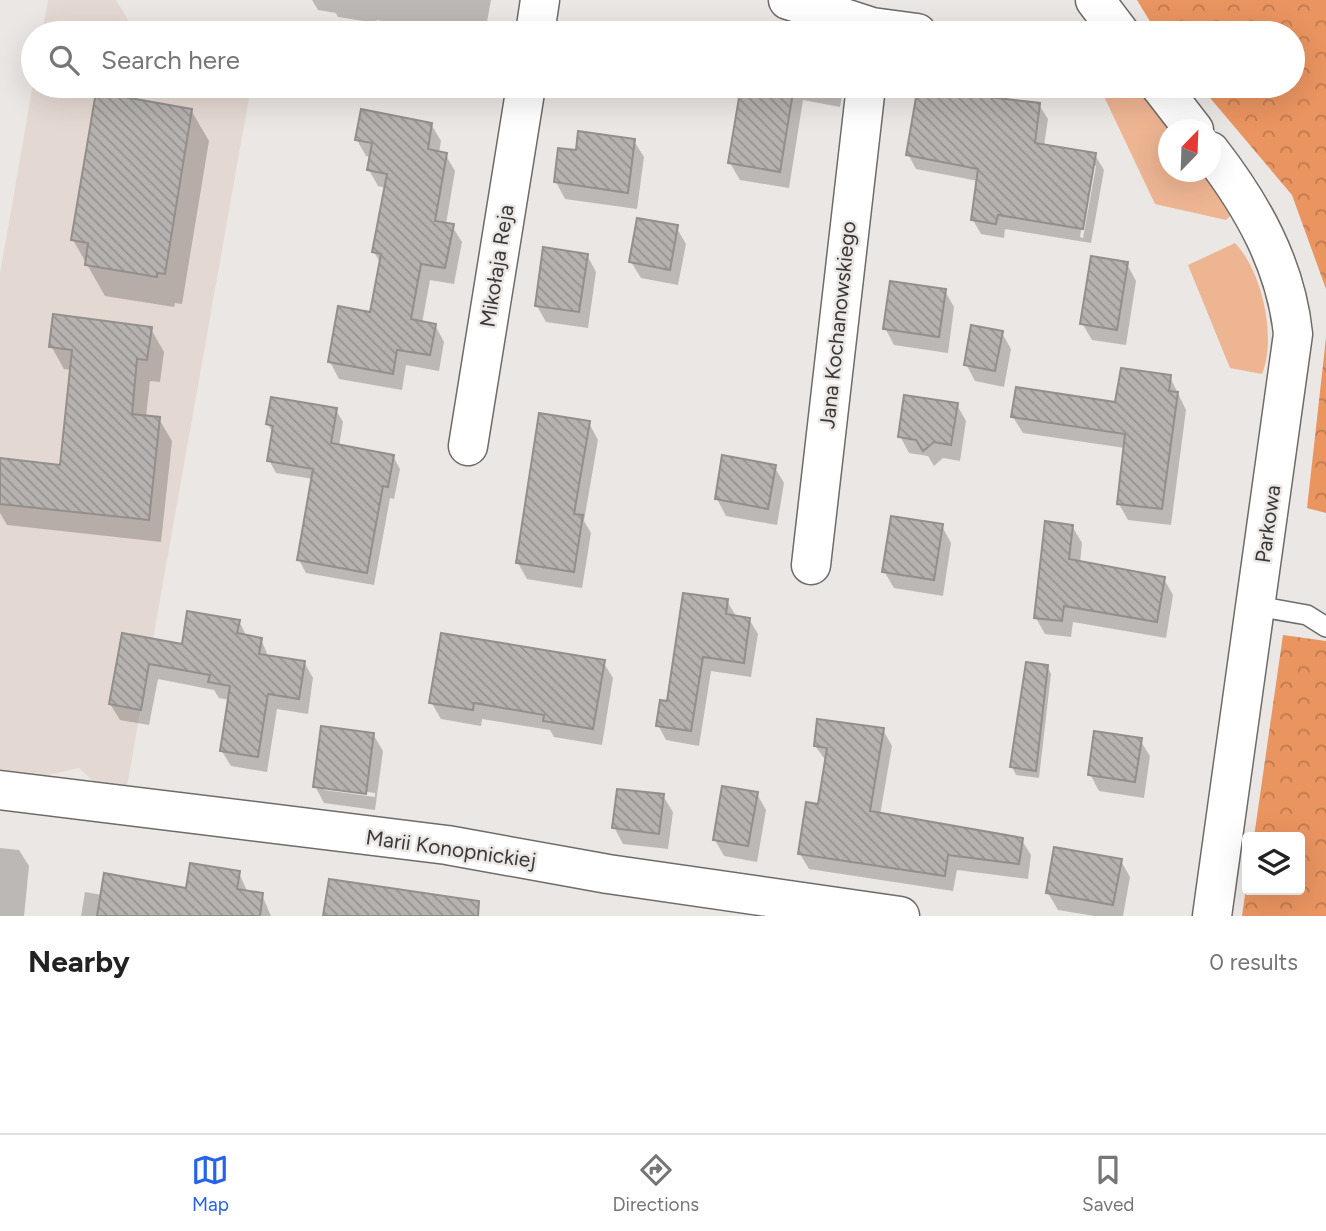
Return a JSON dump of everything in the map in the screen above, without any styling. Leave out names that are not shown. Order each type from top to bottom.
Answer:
[{"type":"street","points":[[537,21],[540,0]]},
{"type":"street","points":[[788,0],[847,21]]},
{"type":"street","points":[[1096,0],[1111,21]]},
{"type":"street","name":"Mikołaja Reja","points":[[468,446],[525,98]]},
{"type":"street","name":"Jana Kochanowskiego","points":[[811,565],[865,98]]},
{"type":"street","name":"Parkowa","points":[[1212,916],[1291,361],[1290,304],[1261,228],[1221,168]]},
{"type":"street","name":"Marii Konopnickiej","points":[[0,790],[447,845],[608,874],[900,916]]},
{"type":"lane","points":[[1256,606],[1307,615],[1326,627]]},
{"type":"shaded area","points":[[48,0],[116,0],[129,21],[44,21]]},
{"type":"shaded area","points":[[31,98],[249,98],[127,786],[93,781],[79,768],[48,775],[0,769],[0,274]]},
{"type":"shaded area","points":[[1105,98],[1152,98],[1169,119],[1158,119],[1158,182],[1214,182],[1235,211],[1226,220],[1155,204]]},
{"type":"shaded area","points":[[1235,243],[1253,270],[1264,305],[1268,342],[1262,374],[1230,368],[1188,265]]},
{"type":"green space","points":[[1137,0],[1326,0],[1326,289],[1292,195],[1210,98],[1305,98],[1305,21],[1150,21]]},
{"type":"green space","points":[[1326,338],[1326,513],[1307,508]]},
{"type":"green space","points":[[1283,635],[1326,641],[1326,916],[1242,916],[1245,895],[1305,895],[1305,832],[1255,832]]},
{"type":"building","points":[[95,98],[130,98],[192,109],[165,274],[157,273],[157,277],[85,265],[88,243],[71,240]]},
{"type":"building","points":[[739,98],[792,98],[780,172],[728,163]]},
{"type":"building","points":[[916,98],[998,98],[1040,103],[1035,143],[1096,153],[1083,229],[998,215],[996,224],[971,220],[978,169],[906,155]]},
{"type":"building","points":[[361,109],[432,123],[428,149],[447,153],[435,221],[454,224],[445,268],[421,264],[411,319],[436,324],[430,355],[397,350],[393,374],[328,362],[338,306],[370,312],[381,254],[372,252],[387,174],[367,170],[372,143],[355,140]]},
{"type":"building","points":[[578,131],[635,139],[628,193],[554,182],[558,148],[576,150]]},
{"type":"building","points":[[637,218],[678,225],[670,270],[629,262]]},
{"type":"building","points":[[543,247],[588,254],[579,312],[535,306]]},
{"type":"building","points":[[1091,256],[1128,262],[1117,330],[1080,324]]},
{"type":"building","points":[[890,281],[946,289],[939,337],[883,329]]},
{"type":"building","points":[[53,314],[152,327],[147,360],[137,359],[132,414],[160,417],[149,520],[0,504],[0,458],[60,465],[72,350],[49,347]]},
{"type":"building","points":[[971,325],[1003,331],[995,371],[964,365]]},
{"type":"building","points":[[1121,368],[1171,375],[1169,391],[1178,392],[1162,509],[1117,504],[1125,434],[1011,417],[1016,387],[1115,402]]},
{"type":"building","points":[[904,395],[958,403],[951,445],[934,442],[923,451],[916,440],[898,437]]},
{"type":"building","points":[[271,397],[337,408],[331,443],[394,455],[388,487],[383,486],[367,573],[297,560],[313,469],[267,461],[273,426],[266,424]]},
{"type":"building","points":[[539,413],[590,421],[574,514],[583,515],[574,572],[516,563]]},
{"type":"building","points":[[722,455],[776,465],[768,509],[715,499]]},
{"type":"building","points":[[891,516],[943,524],[934,580],[882,572]]},
{"type":"building","points":[[1045,521],[1073,525],[1069,559],[1165,577],[1157,622],[1064,606],[1062,621],[1034,618]]},
{"type":"building","points":[[683,593],[728,599],[726,614],[750,618],[744,663],[703,657],[691,731],[656,726],[660,700],[667,701]]},
{"type":"building","points":[[187,611],[240,620],[237,633],[262,638],[259,654],[305,661],[299,699],[268,694],[258,757],[220,751],[230,686],[208,682],[210,675],[149,664],[141,710],[109,704],[122,633],[182,644]]},
{"type":"building","points":[[441,633],[605,660],[593,729],[543,721],[544,715],[474,703],[473,710],[429,703]]},
{"type":"building","points":[[1026,662],[1048,665],[1036,771],[1010,767]]},
{"type":"building","points":[[817,719],[884,728],[870,811],[1023,838],[1019,864],[948,855],[945,876],[798,854],[806,802],[818,804],[827,748],[814,746]]},
{"type":"building","points":[[321,726],[374,733],[366,794],[313,787]]},
{"type":"building","points":[[1094,731],[1142,738],[1135,782],[1088,775]]},
{"type":"building","points":[[722,786],[758,792],[748,846],[713,840]]},
{"type":"building","points":[[617,789],[664,794],[659,834],[612,828]]},
{"type":"building","points":[[1054,847],[1122,859],[1113,905],[1046,893]]},
{"type":"building","points":[[190,863],[240,871],[237,889],[263,893],[260,916],[97,916],[104,873],[186,888]]},
{"type":"building","points":[[329,879],[479,901],[478,916],[323,916]]}]
